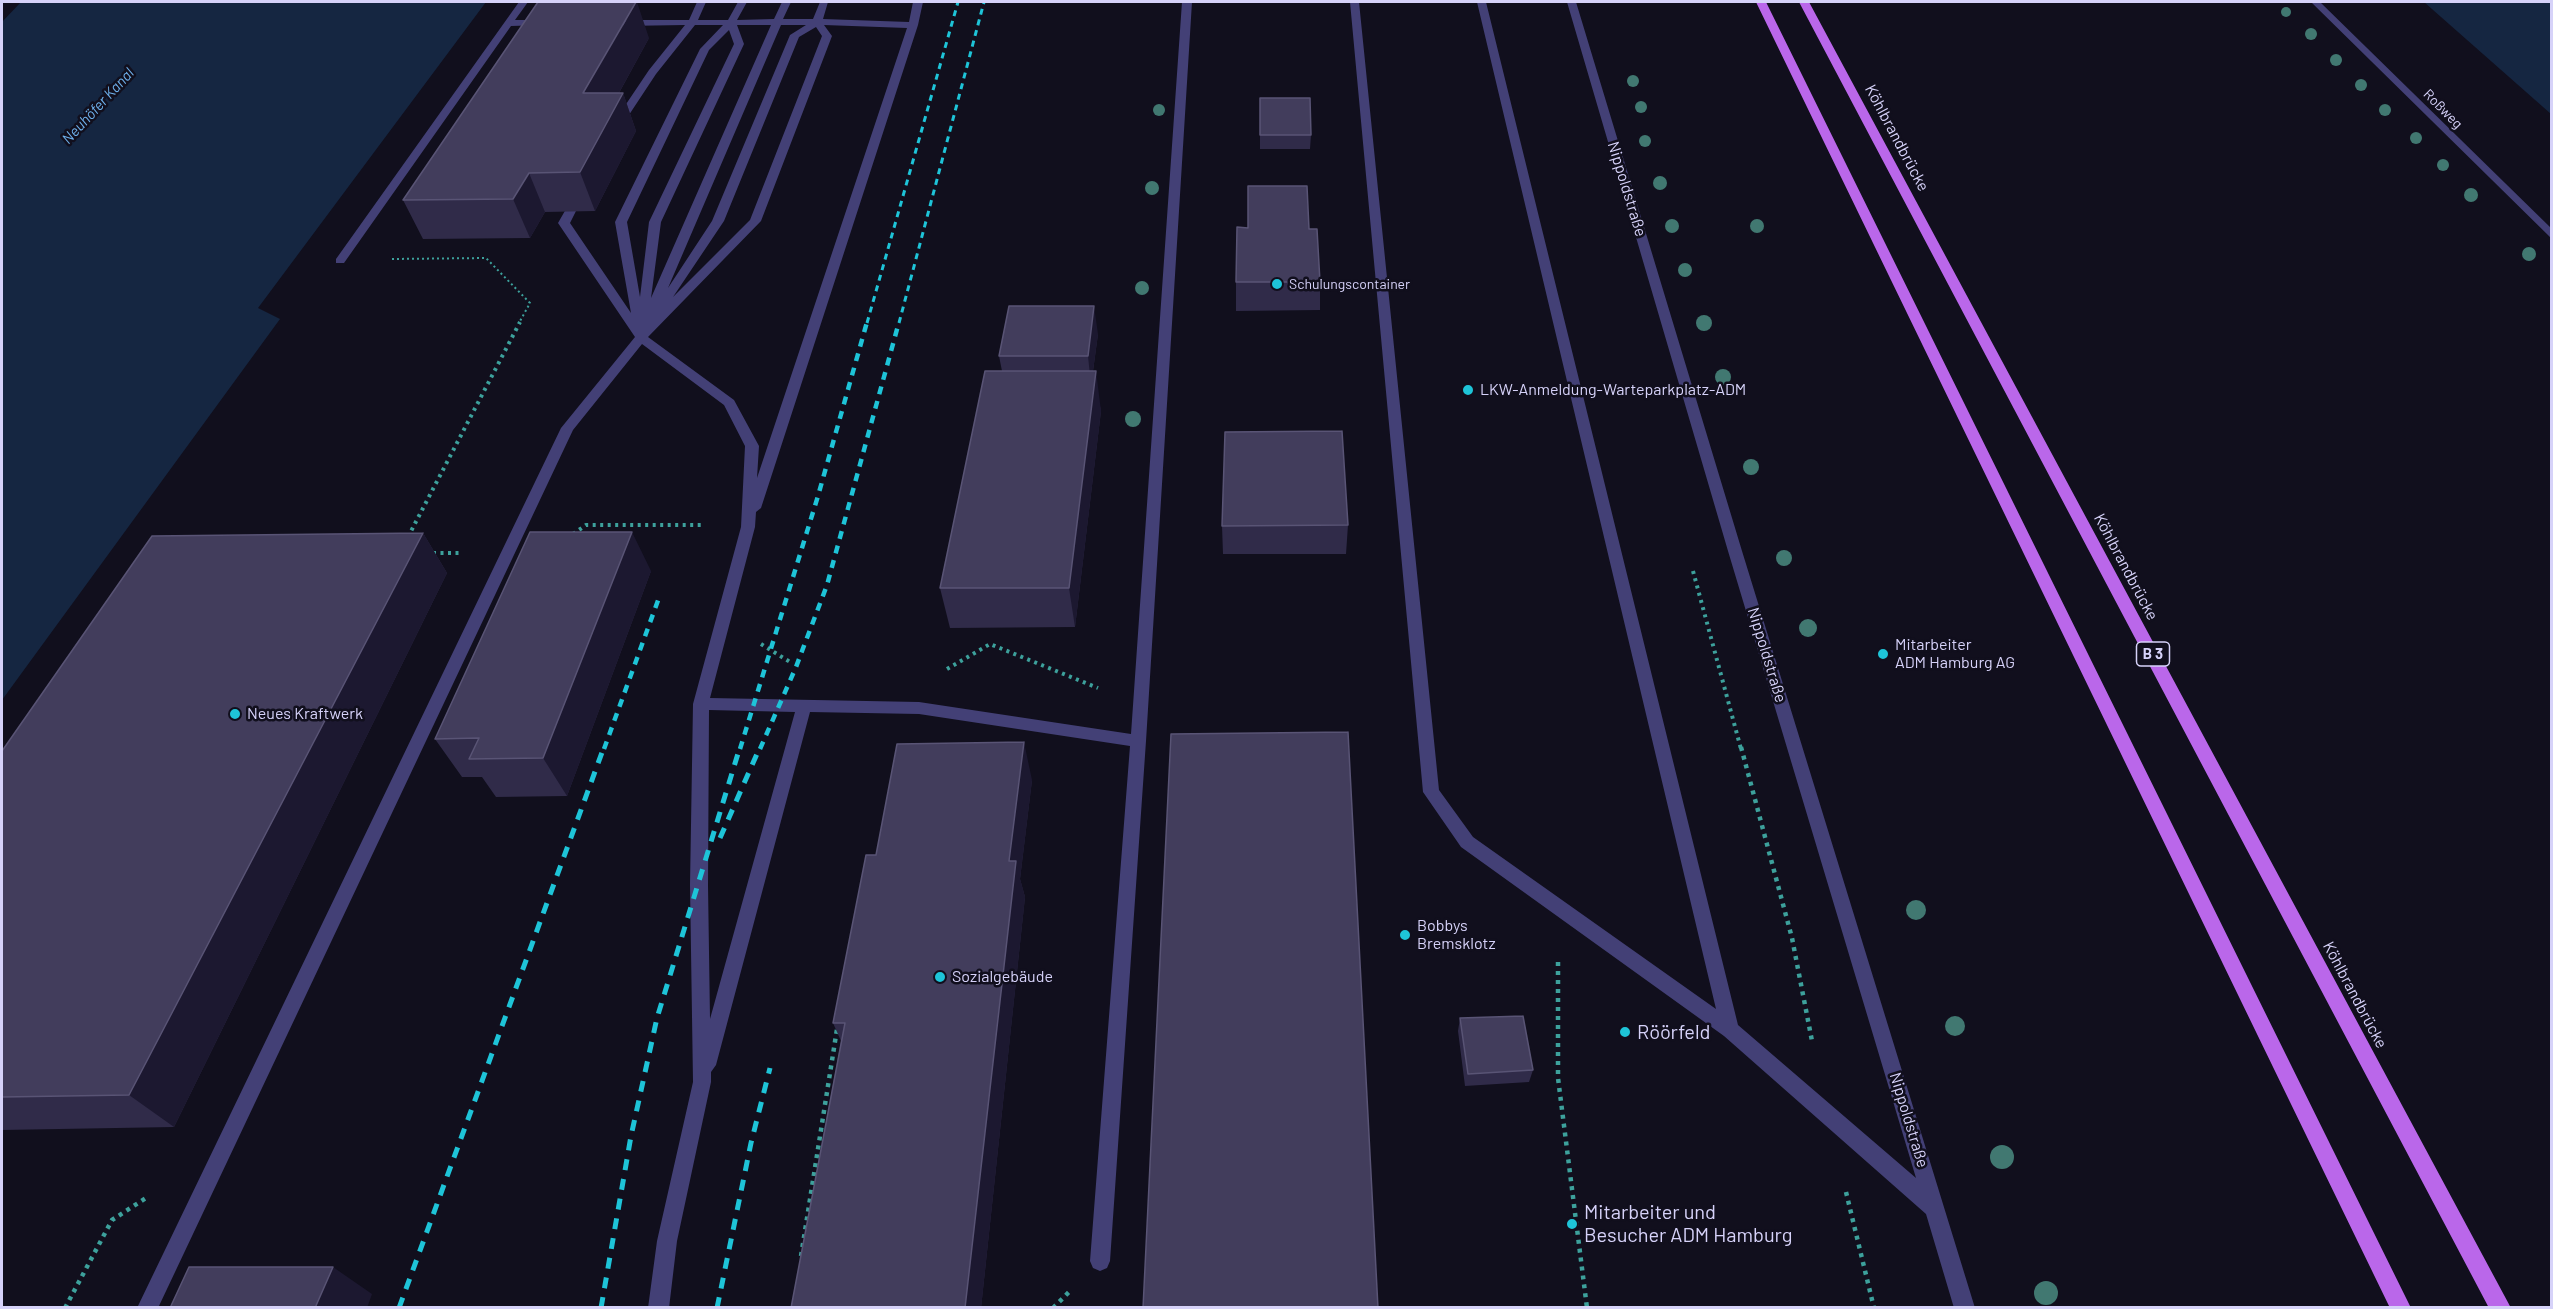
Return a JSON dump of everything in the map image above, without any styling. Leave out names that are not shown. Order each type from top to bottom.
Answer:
[{"type":"main road","points":[[1761,2],[2401,1308]]},
{"type":"main road","name":"Köhlbrandbrücke","points":[[1804,2],[2501,1308]]},
{"type":"street","points":[[340,261],[523,2]]},
{"type":"street","points":[[613,131],[652,72],[692,23],[701,2]]},
{"type":"street","points":[[641,337],[621,222],[705,49],[731,23],[741,2]]},
{"type":"street","points":[[641,337],[786,2]]},
{"type":"street","points":[[641,337],[718,221],[795,35],[817,22],[824,2]]},
{"type":"street","points":[[702,1082],[699,885],[701,704],[748,527],[913,25],[918,2]]},
{"type":"street","points":[[1100,1261],[1138,741],[1187,2]]},
{"type":"street","points":[[1354,2],[1431,792],[1467,842],[1730,1030],[1827,1117],[1936,1209]]},
{"type":"street","points":[[1482,2],[1730,1030]]},
{"type":"street","name":"Nippoldstraße","points":[[1572,2],[1731,539],[1965,1308]]},
{"type":"street","name":"Roßweg","points":[[2314,2],[2552,236]]},
{"type":"street","points":[[609,23],[817,22],[913,25]]},
{"type":"street","points":[[147,1308],[567,428],[641,337],[755,221],[827,36],[817,22]]},
{"type":"street","points":[[506,24],[552,23]]},
{"type":"street","points":[[641,337],[655,222],[739,44],[731,23]]},
{"type":"street","points":[[570,211],[564,223],[641,337],[729,403],[752,446],[748,527]]},
{"type":"street","points":[[701,704],[919,708],[1138,741]]},
{"type":"street","points":[[658,1308],[667,1241],[702,1082],[804,706]]},
{"type":"path","points":[[340,261],[486,258],[530,303],[404,543]]},
{"type":"path","points":[[567,538],[586,525],[685,524],[748,527]]},
{"type":"path","points":[[430,553],[471,553],[465,565],[503,565]]},
{"type":"path","points":[[1693,569],[1791,938],[1827,1117],[1874,1308]]},
{"type":"path","points":[[753,640],[796,667]]},
{"type":"path","points":[[1558,907],[1558,1078],[1587,1308]]},
{"type":"path","points":[[800,1260],[838,1025]]},
{"type":"path","points":[[65,1308],[112,1220],[157,1191]]},
{"type":"water","name":"Neuhöfer Kanal","points":[[21,2],[486,2],[258,308],[280,319],[2,700],[2,22]]},
{"type":"water","points":[[2424,2],[2551,2],[2551,114]]},
{"type":"building","points":[[538,2],[636,2],[583,93],[623,93],[580,172],[529,173],[513,199],[403,200]]},
{"type":"building","points":[[1260,98],[1310,98],[1311,135],[1260,135]]},
{"type":"building","name":"Schulungscontainer","points":[[1248,186],[1307,186],[1309,229],[1317,229],[1320,282],[1236,282],[1237,227],[1248,228]]},
{"type":"building","points":[[1009,306],[1094,306],[1088,356],[999,356]]},
{"type":"building","points":[[985,371],[1096,371],[1069,588],[940,588]]},
{"type":"building","points":[[1342,431],[1348,525],[1222,526],[1225,432]]},
{"type":"building","points":[[530,532],[632,532],[543,758],[469,759],[479,738],[435,739]]},
{"type":"building","name":"Neues Kraftwerk","points":[[423,533],[129,1095],[2,1097],[2,751],[152,536]]},
{"type":"building","points":[[1348,732],[1378,1308],[1143,1308],[1171,734]]},
{"type":"building","name":"Sozialgebäude","points":[[1024,742],[1009,861],[1016,861],[965,1308],[791,1308],[845,1023],[833,1023],[866,855],[876,855],[897,744]]},
{"type":"building","points":[[1523,1016],[1533,1070],[1468,1074],[1460,1018]]},
{"type":"building","points":[[189,1267],[333,1267],[315,1308],[170,1308]]},
{"type":"railway","points":[[867,323],[958,2]]},
{"type":"railway","points":[[899,323],[984,2]]},
{"type":"railway","points":[[740,749],[818,496],[867,322]]},
{"type":"railway","points":[[760,749],[796,667],[827,585],[899,322]]},
{"type":"railway","points":[[604,749],[660,595]]},
{"type":"railway","points":[[399,1308],[604,747]]},
{"type":"railway","points":[[601,1308],[631,1136],[657,1018],[740,747]]},
{"type":"railway","points":[[720,838],[760,747]]},
{"type":"railway","points":[[717,1308],[751,1143],[770,1068]]},
{"type":"place","name":"Schulungscontainer","points":[[1277,284]]},
{"type":"place","name":"LKW-Anmeldung-Warteparkplatz-ADM","points":[[1468,390]]},
{"type":"place","name":"Mitarbeiter ADM Hamburg AG","points":[[1883,654]]},
{"type":"place","name":"Neues Kraftwerk","points":[[235,714]]},
{"type":"place","name":"Bobbys Bremsklotz","points":[[1405,935]]},
{"type":"place","name":"Sozialgebäude","points":[[940,977]]},
{"type":"place","name":"Röörfeld","points":[[1625,1032]]},
{"type":"place","name":"Mitarbeiter und Besucher ADM Hamburg","points":[[1572,1224]]}]
